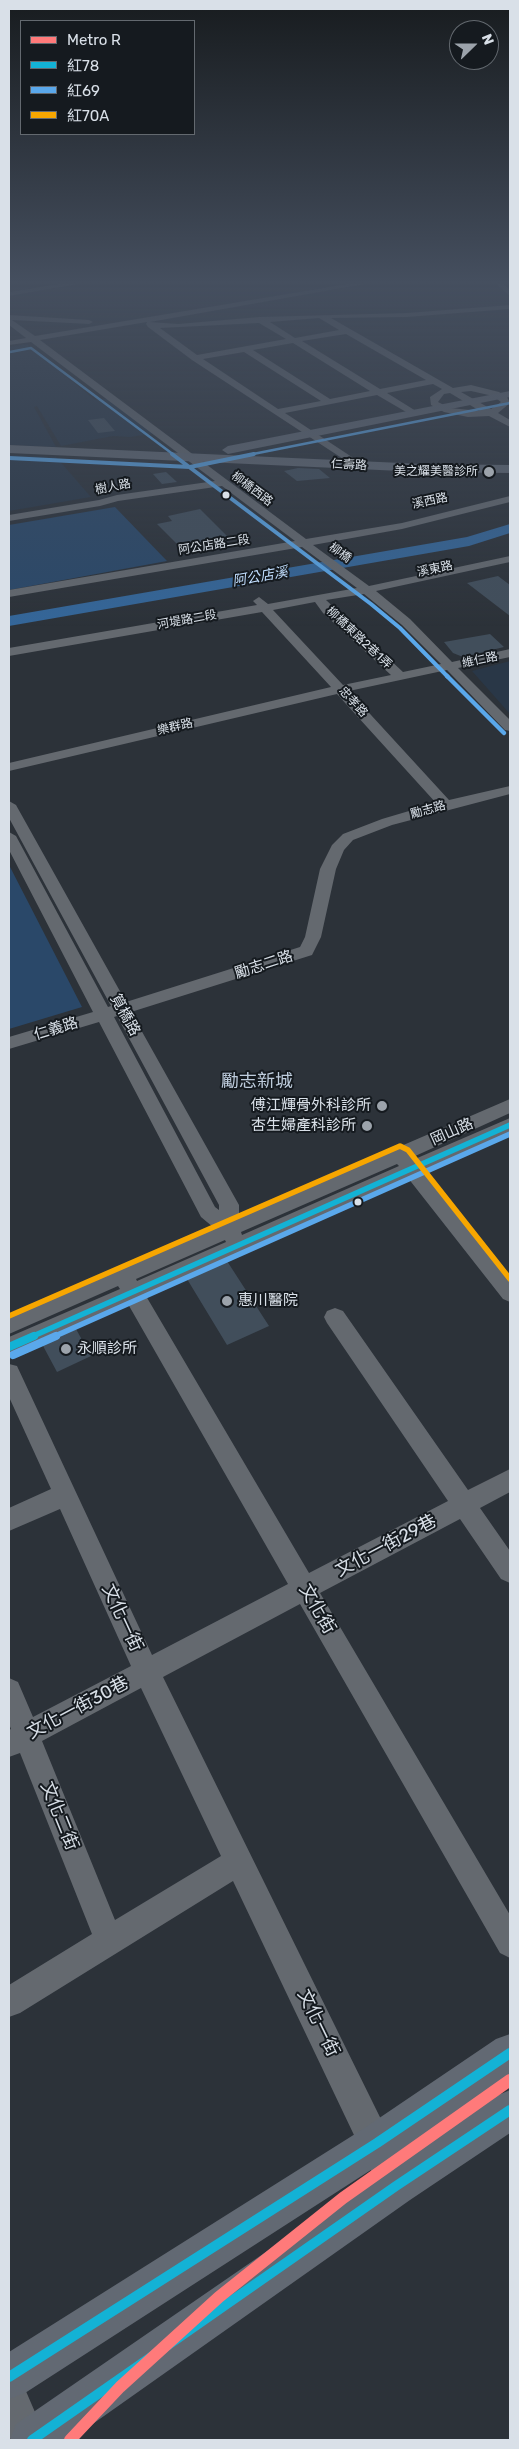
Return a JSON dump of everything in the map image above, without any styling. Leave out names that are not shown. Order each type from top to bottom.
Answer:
[{"type":"main road","points":[[189,458],[490,398]]},
{"type":"main road","name":"仁壽路","points":[[9,450],[357,465],[510,468]]},
{"type":"main road","points":[[9,2376],[377,2143],[510,2053]]},
{"type":"main road","points":[[30,2440],[396,2186],[510,2110]]},
{"type":"street","name":"柳橋西路","points":[[111,398],[311,549]]},
{"type":"street","points":[[256,398],[357,465]]},
{"type":"street","points":[[323,398],[329,402]]},
{"type":"street","points":[[277,412],[347,398]]},
{"type":"street","points":[[388,398],[413,414]]},
{"type":"street","points":[[434,398],[441,408],[468,414],[490,413],[504,407],[506,398]]},
{"type":"street","points":[[464,398],[510,424]]},
{"type":"street","name":"樹人路","points":[[9,518],[100,503],[117,498],[222,483]]},
{"type":"street","name":"阿公店路二段","points":[[9,600],[172,569],[311,549],[410,532],[508,501]]},
{"type":"street","name":"溪西路","points":[[361,529],[508,501]]},
{"type":"street","points":[[9,523],[110,505]]},
{"type":"street","name":"柳橋","points":[[311,549],[406,622],[510,727]]},
{"type":"street","name":"溪東路","points":[[359,584],[510,552]]},
{"type":"street","name":"溪東路","points":[[359,584],[510,559]]},
{"type":"street","name":"阿公店路二段","points":[[9,594],[86,584]]},
{"type":"street","name":"河堤路二段","points":[[9,645],[261,604],[318,598],[359,584]]},
{"type":"street","name":"河堤路二段","points":[[9,652],[359,584]]},
{"type":"street","name":"柳橋東路2巷1弄","points":[[318,598],[327,610],[401,677]]},
{"type":"street","name":"忠孝路","points":[[261,604],[446,805]]},
{"type":"street","name":"維仁路","points":[[401,677],[510,653]]},
{"type":"street","name":"樂群路","points":[[9,767],[341,689],[401,677]]},
{"type":"street","name":"勵志路","points":[[348,837],[387,822],[446,805],[510,790]]},
{"type":"street","name":"筧橋路","points":[[9,805],[104,1014],[208,1212],[234,1237]]},
{"type":"street","name":"筧橋路","points":[[9,836],[122,1009],[229,1205],[234,1237]]},
{"type":"street","name":"勵志二路","points":[[104,1014],[306,951],[313,937],[328,869],[337,848],[348,837]]},
{"type":"street","name":"仁義路","points":[[9,1043],[104,1014]]},
{"type":"street","name":"岡山路","points":[[406,1162],[510,1106]]},
{"type":"street","name":"岡山路","points":[[9,1326],[128,1283],[406,1162],[510,1125]]},
{"type":"street","points":[[168,1136],[188,1130]]},
{"type":"street","points":[[406,1162],[510,1293]]},
{"type":"street","name":"岡山路","points":[[9,1347],[128,1283]]},
{"type":"street","name":"文化街","points":[[128,1283],[510,1943]]},
{"type":"street","points":[[335,1317],[510,1571]]},
{"type":"street","name":"文化一街","points":[[9,1373],[147,1672],[377,2143],[396,2186]]},
{"type":"street","name":"文化一街29巷","points":[[147,1672],[466,1505],[510,1480]]},
{"type":"street","points":[[9,1520],[64,1495]]},
{"type":"street","name":"文化一街30巷","points":[[18,1740],[147,1672]]},
{"type":"street","name":"文化二街","points":[[9,1691],[18,1740],[109,1941]]},
{"type":"street","points":[[9,2002],[239,1861]]},
{"type":"street","points":[[9,2395],[30,2440]]},
{"type":"shaded area","points":[[9,398],[93,398],[95,400],[111,398],[157,433],[130,437],[113,436],[61,446],[37,406],[34,407],[56,447],[9,445]]},
{"type":"shaded area","points":[[9,455],[56,457],[91,497],[9,511]]},
{"type":"shaded area","points":[[115,507],[167,561],[9,590],[9,525]]},
{"type":"shaded area","points":[[510,661],[510,714],[472,671]]},
{"type":"shaded area","points":[[9,865],[82,1007],[9,1029]]},
{"type":"building","points":[[104,418],[115,431],[98,433],[88,420]]},
{"type":"building","points":[[298,468],[319,469],[330,478],[297,481],[284,471]]},
{"type":"building","points":[[166,472],[177,482],[162,484],[153,474]]},
{"type":"building","points":[[200,509],[229,538],[180,547],[157,524],[172,521],[168,516]]},
{"type":"building","points":[[498,576],[510,585],[510,616],[467,583]]},
{"type":"building","points":[[490,634],[504,647],[463,657],[453,653],[444,642]]},
{"type":"building","name":"惠川醫院","points":[[227,1261],[269,1326],[227,1345],[187,1279]]},
{"type":"building","name":"永順診所","points":[[76,1329],[91,1356],[57,1372],[42,1344]]},
{"type":"waterway","name":"阿公店溪","points":[[9,621],[469,541],[510,528]]},
{"type":"metro line","name":"R","points":[[70,2440],[120,2387],[219,2297],[343,2198],[510,2080]]},
{"type":"transit line","name":"紅69","points":[[98,398],[371,604],[400,628],[504,733]]},
{"type":"transit line","name":"紅69","points":[[9,458],[190,467],[510,403]]},
{"type":"transit line","name":"紅78","points":[[9,1347],[510,1125]]},
{"type":"transit line","name":"紅69","points":[[13,1355],[510,1134]]},
{"type":"transit line","name":"紅70A","points":[[9,1316],[400,1146],[408,1150],[510,1279]]},
{"type":"transit line","name":"紅78","points":[[9,2377],[377,2143],[510,2053]]},
{"type":"transit line","name":"紅78","points":[[32,2440],[396,2186],[510,2110]]},
{"type":"place","name":"美之耀美醫診所","points":[[489,472]]},
{"type":"place","name":"傅江輝骨外科診所","points":[[382,1106]]},
{"type":"place","name":"杏生婦產科診所","points":[[367,1126]]},
{"type":"place","name":"惠川醫院","points":[[227,1301]]},
{"type":"place","name":"永順診所","points":[[66,1349]]},
{"type":"district","name":"勵志新城","points":[[257,1082]]}]
